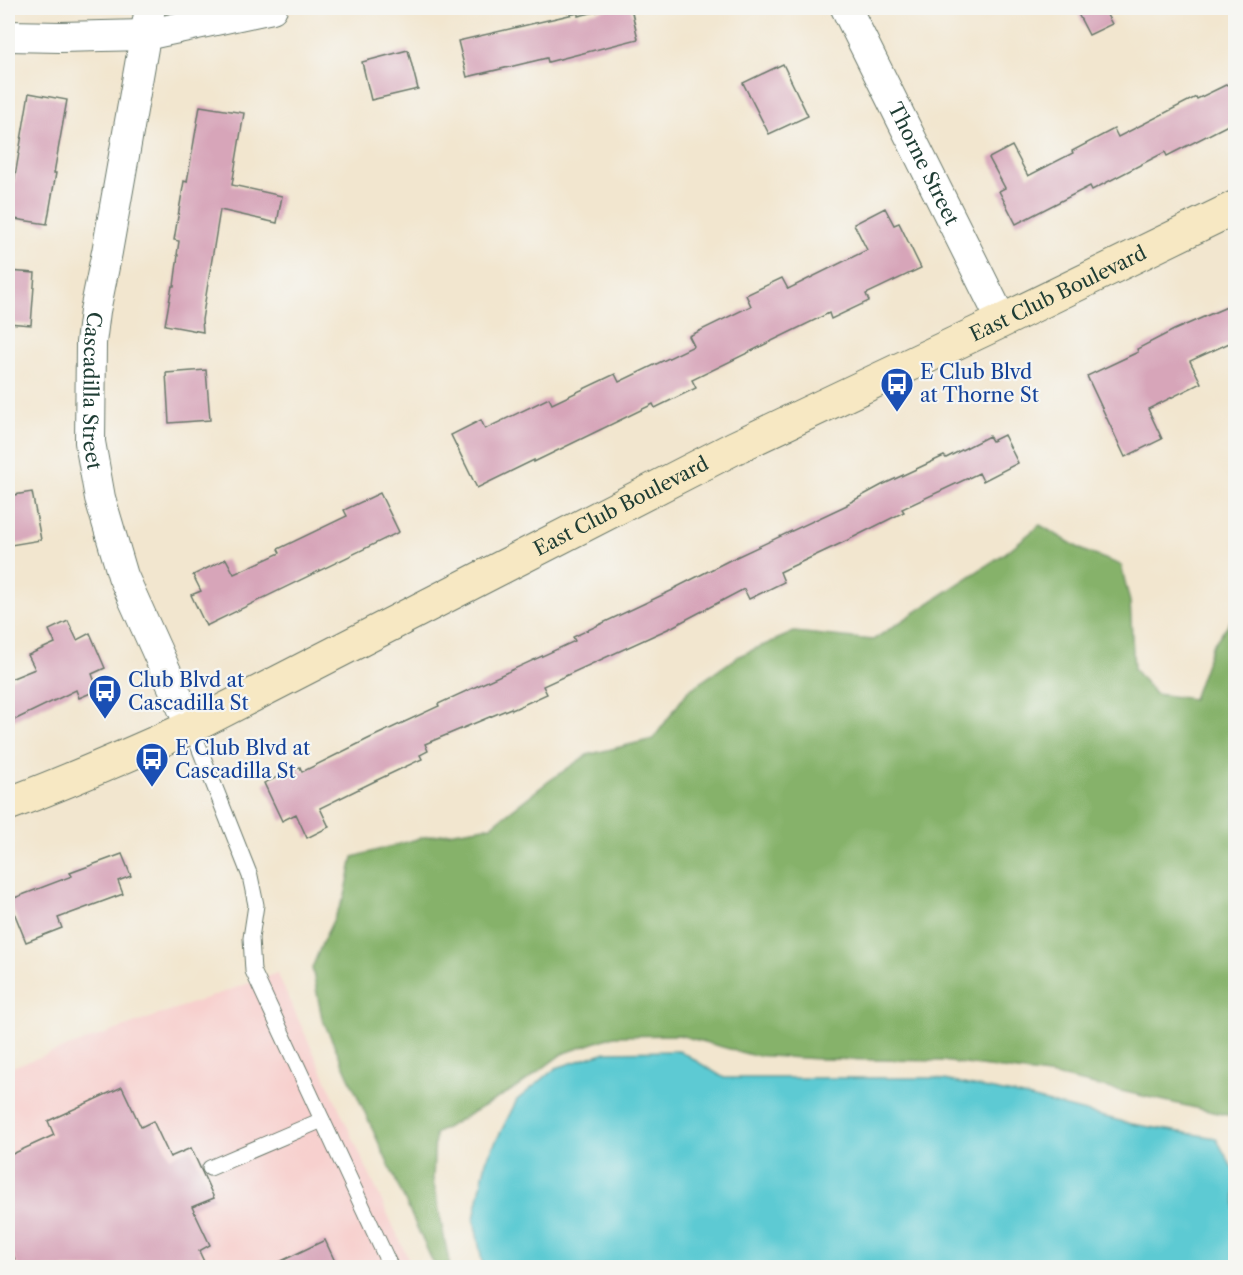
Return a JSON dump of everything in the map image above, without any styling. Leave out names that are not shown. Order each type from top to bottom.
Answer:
[{"type":"street","points":[[8,36],[60,37],[148,21],[273,8]]},
{"type":"street","name":"Thorne Street","points":[[846,8],[1002,321]]},
{"type":"street","name":"Cascadilla Street","points":[[148,21],[108,252],[95,311],[91,343],[90,442],[100,498],[123,576],[191,727]]},
{"type":"street","name":"East Club Boulevard","points":[[8,804],[130,755],[191,727],[734,448],[1236,207]]},
{"type":"lane","points":[[191,727],[250,876],[256,905],[251,938],[253,970],[391,1268]]},
{"type":"lane","points":[[210,1168],[322,1120]]},
{"type":"shaded area","points":[[277,973],[412,1267],[8,1267],[8,1068]]},
{"type":"green space","points":[[1040,525],[1084,551],[1121,565],[1130,602],[1134,669],[1155,694],[1193,699],[1212,646],[1235,615],[1235,1122],[1231,1116],[1055,1076],[942,1061],[819,1059],[751,1055],[679,1035],[614,1036],[562,1054],[519,1086],[435,1134],[433,1180],[450,1267],[435,1267],[322,1018],[312,968],[345,896],[353,857],[424,837],[491,826],[587,755],[653,739],[688,691],[739,656],[794,632],[873,640],[1004,554]]},
{"type":"water","points":[[680,1051],[724,1078],[934,1078],[1023,1096],[1132,1124],[1216,1138],[1235,1173],[1235,1267],[483,1267],[474,1219],[486,1161],[517,1100],[556,1068],[606,1052]]},
{"type":"building","points":[[612,8],[631,8],[638,39],[548,62],[547,58],[467,77],[458,41],[578,13],[578,16]]},
{"type":"building","points":[[1075,8],[1103,8],[1112,24],[1089,35]]},
{"type":"building","points":[[408,50],[418,89],[371,100],[362,62]]},
{"type":"building","points":[[783,64],[808,116],[769,134],[743,83]]},
{"type":"building","points":[[1236,80],[1236,121],[1167,156],[1165,152],[1092,190],[1090,186],[1016,224],[999,191],[1005,188],[989,158],[1012,146],[1028,176],[1114,129],[1118,137],[1196,97],[1197,99]]},
{"type":"building","points":[[29,93],[67,100],[47,224],[8,218]]},
{"type":"building","points":[[200,106],[244,113],[232,185],[282,196],[277,223],[220,210],[202,320],[203,332],[165,325],[178,255],[179,241],[174,240]]},
{"type":"building","points":[[885,208],[894,225],[899,223],[921,268],[866,294],[869,301],[831,319],[829,313],[692,380],[696,388],[655,408],[653,404],[477,488],[451,435],[481,420],[485,429],[549,398],[552,404],[615,374],[619,382],[694,346],[689,336],[751,306],[746,295],[782,278],[788,289],[867,250],[854,224]]},
{"type":"building","points":[[8,271],[35,273],[31,325],[8,323]]},
{"type":"building","points":[[1236,303],[1236,340],[1190,361],[1201,383],[1148,409],[1162,439],[1125,457],[1087,376],[1138,352],[1137,349],[1174,330]]},
{"type":"building","points":[[206,370],[210,420],[169,423],[166,373]]},
{"type":"building","points":[[1004,435],[1018,463],[983,481],[979,473],[902,509],[904,512],[780,572],[784,582],[749,599],[744,589],[670,628],[543,686],[547,694],[425,744],[428,751],[420,755],[422,759],[320,808],[329,827],[307,838],[296,814],[282,821],[264,783],[300,767],[302,772],[439,706],[438,704],[575,641],[573,637],[847,505],[882,485],[944,456],[946,458],[989,436],[992,441]]},
{"type":"building","points":[[32,492],[41,540],[11,545],[8,526],[8,496]]},
{"type":"building","points":[[380,493],[399,532],[206,626],[191,595],[201,591],[193,575],[226,559],[234,574],[280,553],[278,549],[347,516],[344,510]]},
{"type":"building","points":[[68,621],[77,640],[90,633],[105,668],[92,674],[98,690],[79,698],[76,690],[8,723],[8,680],[35,669],[28,655],[55,643],[49,630]]},
{"type":"building","points":[[122,854],[131,876],[118,881],[123,894],[58,918],[62,928],[26,942],[9,900],[72,876],[70,873]]},
{"type":"building","points":[[122,1087],[141,1127],[153,1121],[170,1157],[191,1148],[214,1198],[192,1207],[210,1245],[199,1251],[207,1268],[19,1268],[8,1244],[8,1156],[54,1135],[48,1121]]},
{"type":"building","points":[[325,1240],[338,1268],[267,1268]]},
{"type":"place","name":"E Club Blvd at Thorne St","points":[[897,413]]},
{"type":"place","name":"Club Blvd at Cascadilla St","points":[[105,720]]},
{"type":"place","name":"E Club Blvd at Cascadilla St","points":[[152,788]]}]
